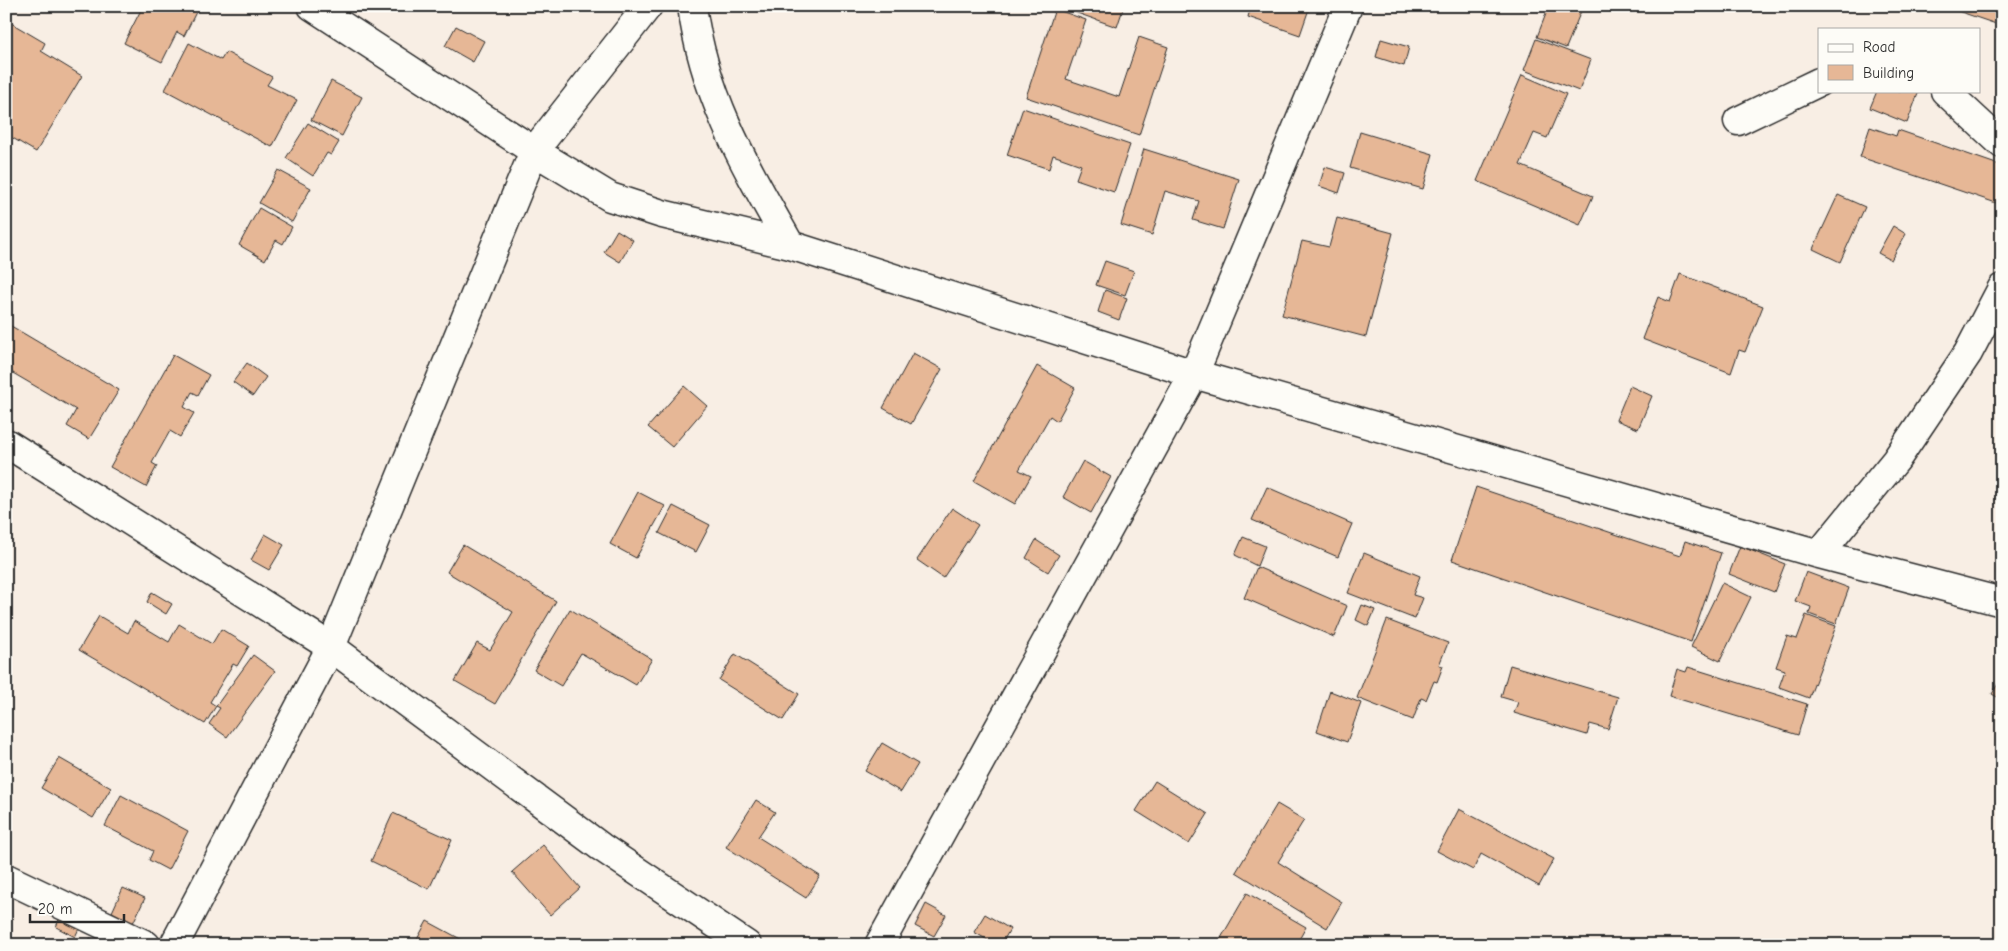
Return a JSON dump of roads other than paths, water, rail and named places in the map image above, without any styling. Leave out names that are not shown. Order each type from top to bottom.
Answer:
[{"type":"street","points":[[312,6],[534,151],[610,197],[662,214],[790,245],[1194,374],[1819,554],[2002,602]]},
{"type":"street","points":[[174,945],[331,647],[534,151],[648,6]]},
{"type":"street","points":[[692,6],[696,35],[714,97],[743,160],[790,245]]},
{"type":"street","points":[[879,945],[1194,374],[1348,6]]},
{"type":"street","points":[[1738,120],[1818,82]]},
{"type":"street","points":[[1946,92],[2002,144]]},
{"type":"street","points":[[1819,554],[1896,460],[1968,353],[2002,288]]},
{"type":"street","points":[[6,443],[331,647],[601,848],[747,945]]},
{"type":"street","points":[[6,878],[146,945]]}]
